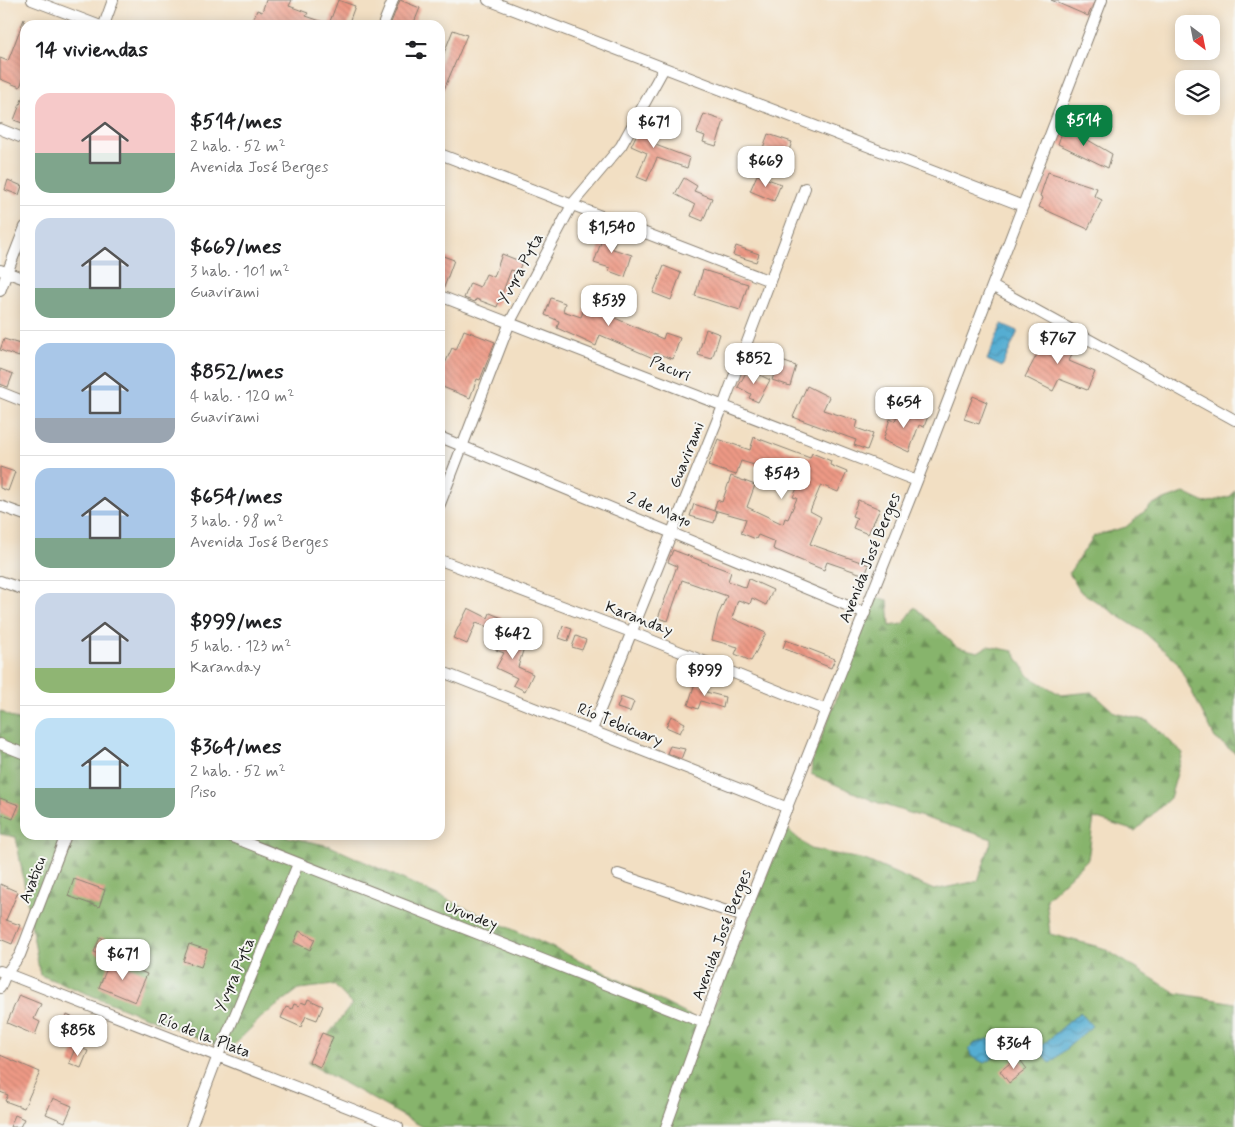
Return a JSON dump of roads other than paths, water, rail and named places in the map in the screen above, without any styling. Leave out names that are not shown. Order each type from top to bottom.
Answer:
[{"type":"street","points":[[32,0],[85,20]]},
{"type":"street","points":[[106,20],[113,0]]},
{"type":"street","points":[[385,20],[393,0]]},
{"type":"street","points":[[488,0],[1023,206]]},
{"type":"street","name":"Avenida José Berges","points":[[666,1127],[744,917],[917,481],[1102,0]]},
{"type":"street","name":"Yvyra Pyta","points":[[445,491],[510,322],[573,204],[621,146],[664,68]]},
{"type":"street","points":[[0,130],[20,137]]},
{"type":"street","points":[[445,156],[770,281]]},
{"type":"street","name":"Guavirami","points":[[592,730],[723,406],[805,188]]},
{"type":"street","points":[[0,291],[4,271],[20,237]]},
{"type":"street","points":[[4,271],[20,277]]},
{"type":"street","points":[[992,286],[1235,420]]},
{"type":"street","name":"Pacuri","points":[[445,298],[917,481]]},
{"type":"street","points":[[0,392],[20,400]]},
{"type":"street","name":"2 de Mayo","points":[[445,439],[865,612]]},
{"type":"street","points":[[0,506],[20,513]]},
{"type":"street","name":"Karanday","points":[[445,562],[631,632],[826,710]]},
{"type":"street","points":[[0,581],[20,588]]},
{"type":"street","name":"Río Tebicuary","points":[[445,673],[788,808]]},
{"type":"street","points":[[0,744],[20,752]]},
{"type":"street","name":"Avaticu","points":[[0,988],[3,972],[20,954],[64,840]]},
{"type":"street","name":"Urundey","points":[[239,840],[704,1023]]},
{"type":"street","name":"Yvyra Pyta","points":[[191,1127],[217,1058],[298,864]]},
{"type":"street","points":[[618,874],[744,917]]},
{"type":"street","name":"Río de la Plata","points":[[3,972],[217,1058],[398,1127]]},
{"type":"water","points":[[1002,324],[1018,331],[1002,367],[987,360]]},
{"type":"water","points":[[1080,1012],[1092,1026],[1050,1063],[1038,1049]]},
{"type":"water","points":[[988,1039],[993,1040],[998,1047],[992,1059],[984,1063],[971,1056],[969,1049],[975,1043]]}]
